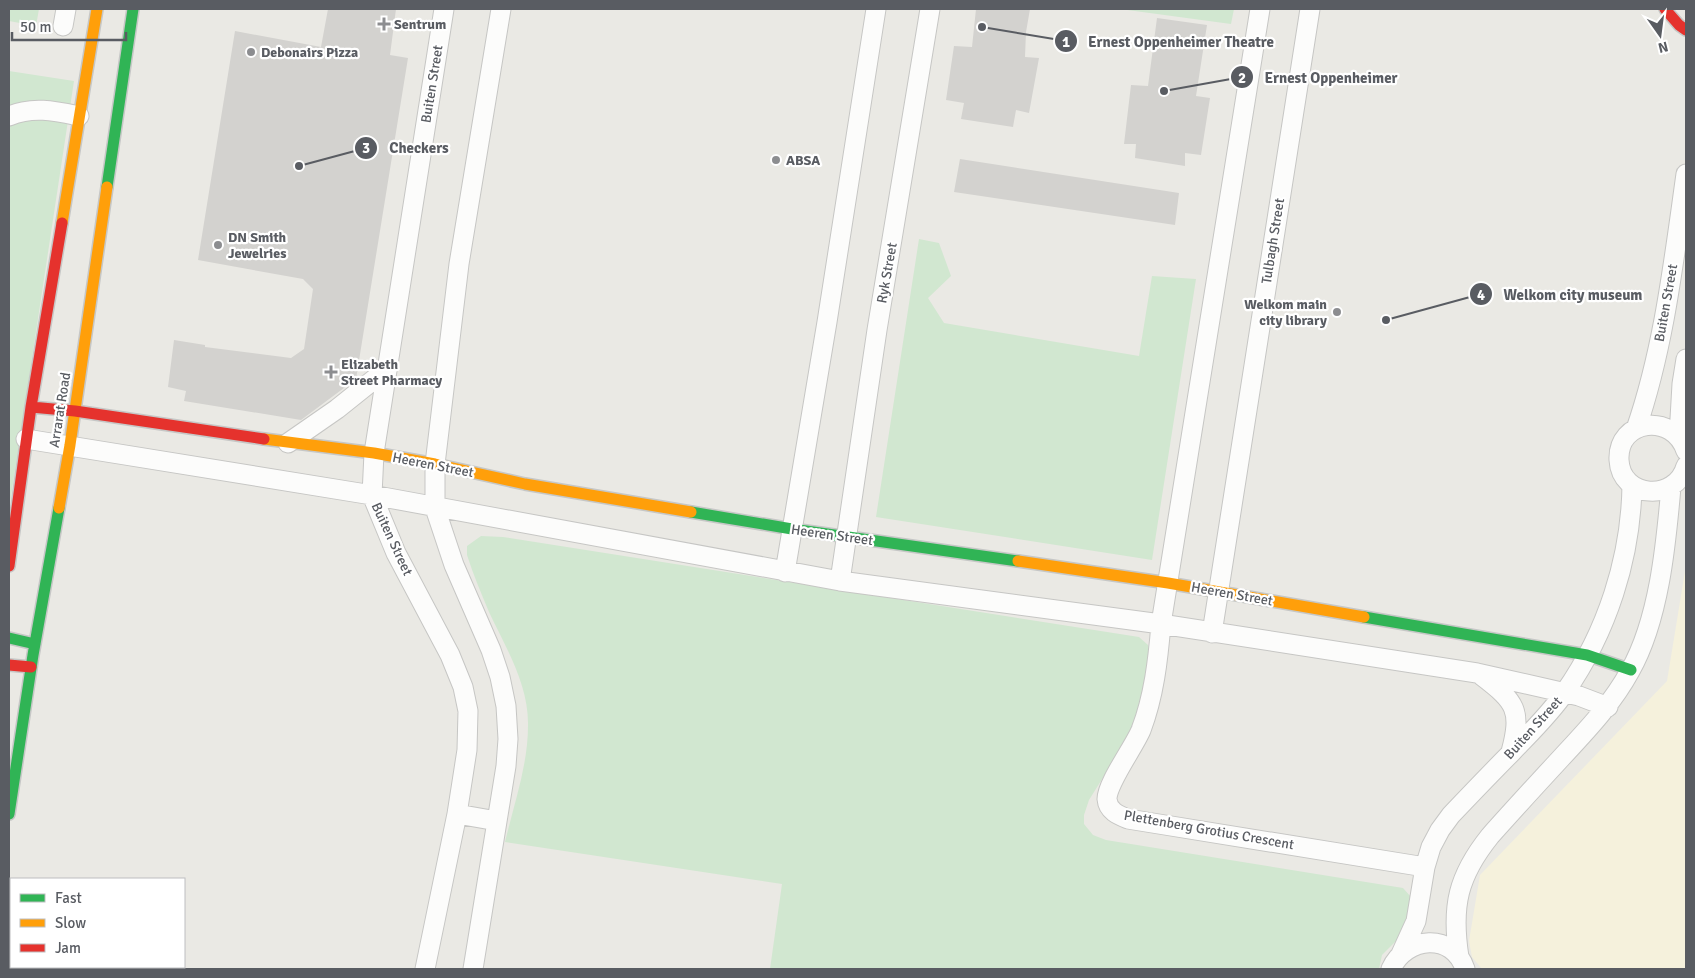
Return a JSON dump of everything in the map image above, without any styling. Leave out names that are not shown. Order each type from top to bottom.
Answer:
[{"type":"street","name":"Arrarat Road","points":[[9,566],[31,407],[81,119],[97,9]]},
{"type":"street","name":"Arrarat Road","points":[[9,814],[31,667],[70,445],[133,9]]},
{"type":"street","name":"Buiten Street","points":[[425,969],[457,814],[467,750],[468,711],[463,687],[450,656],[396,553],[372,495],[374,453],[444,9]]},
{"type":"street","points":[[473,969],[506,766],[508,739],[506,706],[500,677],[491,650],[454,565],[435,508],[435,464],[459,264],[501,9]]},
{"type":"street","points":[[785,572],[828,322],[876,9]]},
{"type":"street","name":"Ryk Street","points":[[840,581],[845,537],[930,9]]},
{"type":"street","points":[[1168,583],[1260,9]]},
{"type":"street","name":"Tulbagh Street","points":[[1212,633],[1310,9]]},
{"type":"street","points":[[1665,9],[1684,31]]},
{"type":"street","points":[[9,116],[30,110],[53,110],[81,119],[101,104],[113,106],[119,111]]},
{"type":"street","points":[[101,131],[117,128]]},
{"type":"street","name":"Buiten Street","points":[[1396,962],[1416,921],[1424,867],[1431,847],[1440,830],[1451,815],[1533,730],[1565,692],[1587,655],[1608,607],[1622,566],[1630,523],[1632,485],[1626,478],[1619,462],[1620,452],[1627,436],[1636,429],[1655,364],[1686,174]]},
{"type":"street","points":[[1683,444],[1682,391],[1686,359]]},
{"type":"street","points":[[288,443],[387,369]]},
{"type":"street","name":"Heeren Street","points":[[31,407],[75,411],[288,443],[374,453],[525,484],[792,529],[1218,591],[1587,655],[1631,670]]},
{"type":"street","points":[[1636,429],[1647,425],[1659,425],[1670,429],[1683,444]]},
{"type":"street","points":[[26,439],[372,495],[840,581],[1161,624],[1478,673],[1565,692],[1594,700],[1608,707]]},
{"type":"street","points":[[1632,485],[1641,490],[1662,491],[1671,487],[1681,478],[1686,466]]},
{"type":"street","points":[[1462,963],[1456,926],[1460,890],[1466,870],[1475,854],[1608,707],[1631,670],[1644,642],[1658,588],[1666,541],[1671,487]]},
{"type":"street","name":"Plettenberg Grotius Crescent","points":[[1168,583],[1157,663],[1147,712],[1140,732],[1110,788],[1107,799],[1110,809],[1128,819],[1424,867]]},
{"type":"street","points":[[9,638],[35,644]]},
{"type":"street","points":[[9,665],[31,667]]},
{"type":"street","points":[[1478,673],[1499,689],[1514,708],[1517,726],[1511,752]]},
{"type":"street","points":[[457,814],[497,821]]},
{"type":"street","points":[[1396,962],[1408,948],[1426,943],[1444,946],[1452,950],[1462,963]]},
{"type":"shaded area","points":[[1686,565],[1686,969],[1482,969],[1472,957],[1469,941],[1480,875],[1667,681]]},
{"type":"green space","points":[[9,9],[39,9],[36,26],[9,21]]},
{"type":"green space","points":[[1120,9],[1234,9],[1231,24]]},
{"type":"green space","points":[[9,71],[74,81],[9,510]]},
{"type":"green space","points":[[919,239],[939,243],[951,276],[928,298],[944,323],[1139,356],[1152,276],[1196,279],[1152,560],[876,517]]},
{"type":"green space","points":[[481,536],[503,537],[1139,637],[1148,645],[1152,659],[1141,709],[1114,760],[1089,800],[1084,815],[1084,824],[1093,835],[1106,840],[1403,888],[1411,897],[1407,918],[1398,939],[1382,955],[1379,969],[770,969],[782,884],[505,842],[526,755],[527,711],[521,681],[489,612],[467,555],[467,546]]},
{"type":"building","points":[[328,9],[396,9],[390,55],[408,58],[356,379],[301,420],[184,401],[186,391],[168,387],[174,340],[205,345],[205,347],[291,358],[304,349],[313,289],[303,279],[198,260],[235,31],[321,47]]},
{"type":"building","points":[[976,9],[1030,9],[1026,32],[1025,57],[1039,58],[1029,113],[1016,110],[1013,127],[961,119],[964,103],[946,100],[954,46],[972,47]]},
{"type":"building","points":[[1157,18],[1207,25],[1196,96],[1210,98],[1201,155],[1185,153],[1185,166],[1135,158],[1136,144],[1124,144],[1131,85],[1148,86]]},
{"type":"building","points":[[960,159],[1179,193],[1175,225],[954,192]]},
{"type":"traffic: fast","points":[[107,187],[133,9]]},
{"type":"traffic: fast","points":[[9,814],[33,655],[59,508]]},
{"type":"traffic: fast","points":[[691,512],[792,529],[1018,561]]},
{"type":"traffic: fast","points":[[1364,617],[1587,655],[1631,670]]},
{"type":"traffic: fast","points":[[9,638],[35,644]]},
{"type":"traffic: fast","points":[[9,904],[10,910]]},
{"type":"traffic: slow","points":[[62,223],[97,9]]},
{"type":"traffic: slow","points":[[59,508],[70,445],[107,187]]},
{"type":"traffic: slow","points":[[264,439],[374,453],[525,484],[691,512]]},
{"type":"traffic: slow","points":[[1018,561],[1168,583],[1364,617]]},
{"type":"traffic: jam","points":[[1665,9],[1686,30]]},
{"type":"traffic: jam","points":[[9,566],[31,407],[62,223]]},
{"type":"traffic: jam","points":[[31,407],[75,411],[264,439]]},
{"type":"traffic: jam","points":[[9,665],[31,667]]},
{"type":"place","name":"Sentrum","points":[[384,24]]},
{"type":"place","name":"Ernest Oppenheimer Theatre","points":[[982,27]]},
{"type":"place","name":"Debonairs Pizza","points":[[251,52]]},
{"type":"place","name":"Ernest Oppenheimer","points":[[1164,91]]},
{"type":"place","name":"ABSA","points":[[776,160]]},
{"type":"place","name":"Checkers","points":[[299,166]]},
{"type":"place","name":"DN Smith Jewelries","points":[[218,245]]},
{"type":"place","name":"Welkom main city library","points":[[1337,312]]},
{"type":"place","name":"Welkom city museum","points":[[1386,320]]},
{"type":"place","name":"Elizabeth Street Pharmacy","points":[[331,372]]}]
